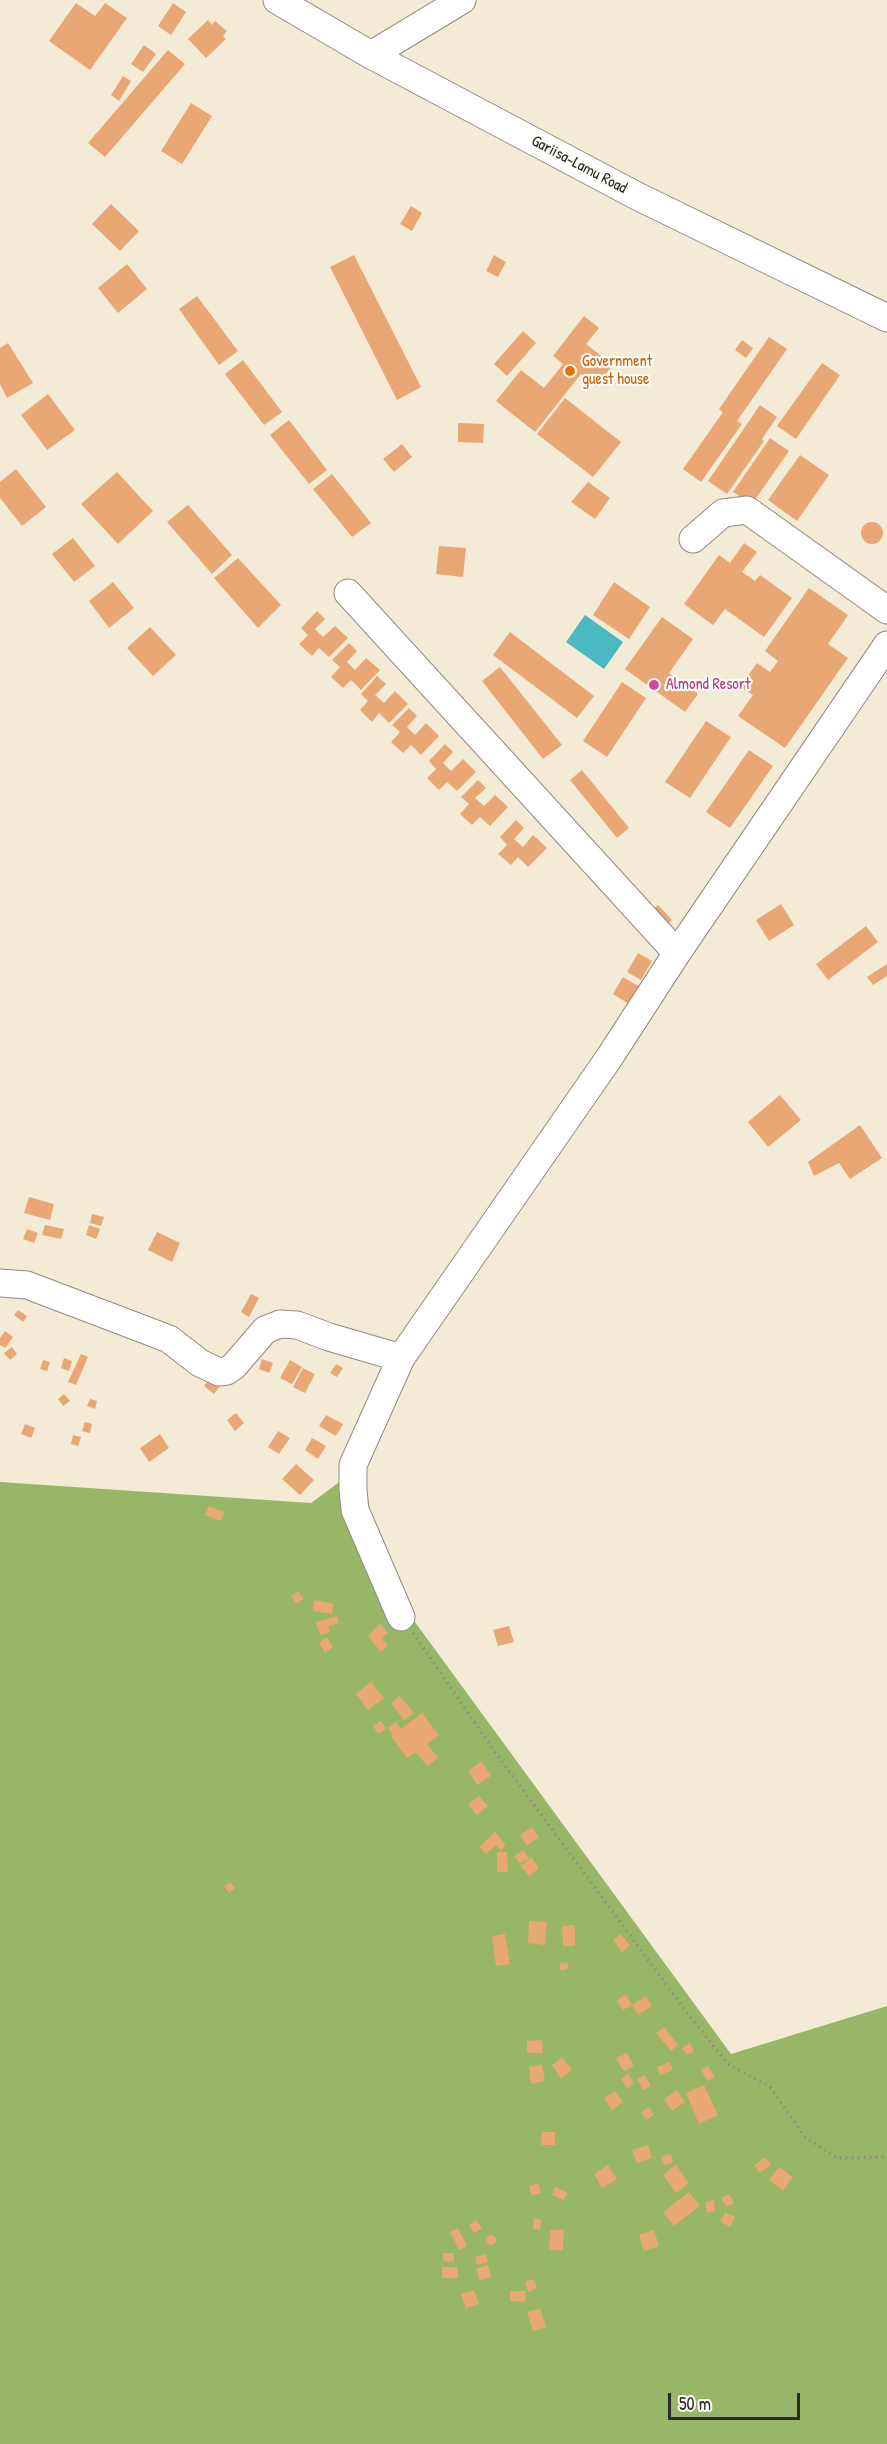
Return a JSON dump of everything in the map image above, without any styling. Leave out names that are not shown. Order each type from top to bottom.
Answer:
[{"type":"street","name":"Gariisa-Lamu Road","points":[[277,0],[371,55],[637,196],[887,318]]},
{"type":"street","points":[[371,55],[462,0]]},
{"type":"street","points":[[693,539],[723,513],[747,510],[887,610]]},
{"type":"street","points":[[348,593],[677,953]]},
{"type":"street","points":[[401,1617],[356,1510],[353,1465],[401,1358],[609,1058],[677,953],[887,645]]},
{"type":"street","points":[[0,1283],[27,1285],[169,1339],[201,1363],[219,1372],[227,1371],[234,1366],[265,1330],[280,1324],[297,1324],[329,1337],[401,1358]]},
{"type":"path","points":[[401,1617],[495,1752],[688,2014],[728,2064],[770,2087],[805,2137],[837,2158],[887,2157]]},
{"type":"green space","points":[[349,1475],[401,1603],[731,2054],[887,2006],[887,2444],[0,2444],[0,1482],[311,1503]]},
{"type":"water","points":[[585,615],[623,642],[604,669],[566,642]]},
{"type":"building","points":[[76,3],[95,16],[105,3],[127,18],[90,70],[49,41]]},
{"type":"building","points":[[173,3],[186,12],[171,35],[158,26]]},
{"type":"building","points":[[208,20],[212,25],[215,21],[227,31],[223,36],[226,39],[206,58],[188,39]]},
{"type":"building","points":[[144,45],[156,54],[143,72],[131,64]]},
{"type":"building","points":[[168,50],[185,64],[105,157],[88,143]]},
{"type":"building","points":[[123,76],[131,81],[119,101],[111,95]]},
{"type":"building","points":[[191,103],[212,116],[182,164],[161,151]]},
{"type":"building","points":[[111,204],[139,231],[120,251],[92,224]]},
{"type":"building","points":[[411,206],[422,213],[412,231],[400,224]]},
{"type":"building","points":[[354,255],[421,387],[397,400],[330,267]]},
{"type":"building","points":[[494,255],[506,262],[498,277],[486,271]]},
{"type":"building","points":[[127,264],[147,289],[118,313],[98,288]]},
{"type":"building","points":[[197,296],[238,351],[219,365],[179,309]]},
{"type":"building","points":[[584,316],[599,328],[586,344],[613,365],[596,387],[581,374],[535,432],[496,401],[521,370],[544,388],[563,364],[553,356]]},
{"type":"building","points":[[523,331],[536,343],[507,376],[494,364]]},
{"type":"building","points":[[769,337],[787,349],[737,421],[742,424],[701,482],[683,469],[723,412],[719,409]]},
{"type":"building","points":[[742,340],[753,348],[746,358],[735,350]]},
{"type":"building","points":[[8,343],[33,383],[7,398],[0,384],[0,348]]},
{"type":"building","points":[[243,360],[282,412],[264,425],[225,374]]},
{"type":"building","points":[[822,363],[840,375],[796,439],[777,426]]},
{"type":"building","points":[[48,394],[75,430],[47,450],[21,415]]},
{"type":"building","points":[[565,398],[621,442],[593,477],[537,434]]},
{"type":"building","points":[[760,405],[777,417],[762,439],[764,441],[727,494],[708,481]]},
{"type":"building","points":[[289,420],[327,470],[309,484],[270,435]]},
{"type":"building","points":[[458,423],[484,424],[483,443],[458,442]]},
{"type":"building","points":[[770,438],[789,451],[752,504],[733,492]]},
{"type":"building","points":[[402,444],[412,457],[394,472],[383,459]]},
{"type":"building","points":[[800,455],[829,475],[797,521],[768,500]]},
{"type":"building","points":[[16,469],[46,507],[22,526],[0,498],[0,482]]},
{"type":"building","points":[[117,472],[153,511],[118,544],[81,504]]},
{"type":"building","points":[[332,474],[371,523],[352,537],[313,489]]},
{"type":"building","points":[[588,482],[610,498],[595,519],[571,502]]},
{"type":"building","points":[[188,505],[232,555],[212,574],[167,522]]},
{"type":"building","points":[[868,522],[876,522],[883,529],[883,537],[876,544],[868,544],[861,537],[861,529]]},
{"type":"building","points":[[73,538],[95,566],[74,582],[52,554]]},
{"type":"building","points":[[744,543],[757,552],[742,572],[755,581],[760,575],[792,598],[764,637],[725,609],[713,625],[684,604],[719,555],[730,563]]},
{"type":"building","points":[[439,546],[466,548],[463,577],[436,574]]},
{"type":"building","points":[[238,558],[281,605],[258,628],[214,578]]},
{"type":"building","points":[[113,582],[134,608],[109,628],[89,601]]},
{"type":"building","points":[[614,582],[650,607],[629,639],[593,615]]},
{"type":"building","points":[[809,588],[848,615],[828,644],[848,658],[785,748],[738,716],[753,695],[740,687],[757,663],[770,672],[778,661],[765,651]]},
{"type":"building","points":[[317,611],[325,619],[315,629],[323,637],[335,626],[348,638],[329,657],[319,648],[312,656],[299,644],[308,635],[301,628]]},
{"type":"building","points":[[662,617],[693,639],[669,673],[698,694],[685,712],[625,669]]},
{"type":"building","points":[[150,627],[176,655],[153,676],[127,648]]},
{"type":"building","points":[[510,632],[594,696],[577,718],[493,655]]},
{"type":"building","points":[[349,643],[357,651],[347,662],[355,670],[366,658],[380,670],[361,690],[351,680],[343,688],[331,677],[340,667],[332,660]]},
{"type":"building","points":[[500,667],[562,745],[543,759],[482,681]]},
{"type":"building","points":[[377,676],[386,684],[375,695],[384,703],[395,691],[408,704],[389,723],[379,713],[372,722],[360,710],[368,701],[361,694]]},
{"type":"building","points":[[622,682],[646,698],[607,757],[583,741]]},
{"type":"building","points":[[409,708],[417,716],[407,727],[415,735],[426,723],[439,736],[421,755],[411,745],[403,753],[391,742],[400,732],[392,725]]},
{"type":"building","points":[[706,721],[731,737],[690,798],[665,782]]},
{"type":"building","points":[[445,744],[453,752],[443,763],[451,771],[463,759],[476,772],[457,791],[447,782],[439,790],[427,778],[436,769],[429,761]]},
{"type":"building","points":[[749,750],[773,766],[730,828],[706,812]]},
{"type":"building","points":[[582,770],[629,828],[617,838],[570,780]]},
{"type":"building","points":[[478,780],[486,788],[475,798],[484,806],[495,795],[508,807],[490,826],[480,817],[472,825],[460,814],[469,804],[461,797]]},
{"type":"building","points":[[516,820],[524,828],[514,839],[523,847],[533,835],[547,848],[528,867],[518,857],[511,865],[498,854],[507,845],[500,837]]},
{"type":"building","points":[[781,904],[794,925],[769,941],[756,920]]},
{"type":"building","points":[[658,905],[672,920],[664,928],[649,913]]},
{"type":"building","points":[[866,926],[878,942],[828,980],[816,964]]},
{"type":"building","points":[[638,953],[652,961],[641,980],[627,972]]},
{"type":"building","points":[[887,964],[887,976],[873,985],[867,977]]},
{"type":"building","points":[[623,977],[640,987],[629,1004],[613,994]]},
{"type":"building","points":[[780,1095],[801,1120],[768,1147],[748,1122]]},
{"type":"building","points":[[860,1125],[882,1158],[850,1179],[839,1163],[814,1176],[808,1162]]},
{"type":"building","points":[[29,1197],[54,1204],[50,1220],[24,1213]]},
{"type":"building","points":[[92,1214],[104,1217],[101,1226],[90,1223]]},
{"type":"building","points":[[45,1225],[64,1229],[61,1239],[42,1235]]},
{"type":"building","points":[[89,1225],[100,1229],[96,1239],[86,1235]]},
{"type":"building","points":[[27,1229],[38,1233],[34,1243],[23,1239]]},
{"type":"building","points":[[157,1232],[180,1243],[172,1262],[148,1250]]},
{"type":"building","points":[[251,1294],[259,1298],[249,1317],[241,1312]]},
{"type":"building","points":[[18,1310],[27,1316],[23,1322],[14,1315]]},
{"type":"building","points":[[5,1331],[13,1337],[5,1348],[0,1345],[0,1338]]},
{"type":"building","points":[[12,1347],[17,1354],[10,1360],[4,1353]]},
{"type":"building","points":[[81,1354],[88,1357],[76,1385],[68,1382]]},
{"type":"building","points":[[64,1358],[72,1361],[69,1371],[61,1368]]},
{"type":"building","points":[[262,1359],[273,1363],[269,1373],[259,1369]]},
{"type":"building","points":[[43,1360],[50,1362],[47,1371],[40,1369]]},
{"type":"building","points":[[290,1360],[302,1367],[292,1384],[280,1378]]},
{"type":"building","points":[[336,1364],[343,1368],[337,1377],[330,1373]]},
{"type":"building","points":[[303,1368],[315,1374],[305,1393],[293,1387]]},
{"type":"building","points":[[215,1372],[225,1379],[214,1394],[204,1386]]},
{"type":"building","points":[[64,1394],[70,1401],[63,1406],[58,1399]]},
{"type":"building","points":[[90,1399],[97,1401],[95,1409],[87,1406]]},
{"type":"building","points":[[236,1413],[244,1423],[235,1431],[227,1420]]},
{"type":"building","points":[[326,1415],[343,1424],[336,1436],[319,1426]]},
{"type":"building","points":[[85,1422],[92,1424],[90,1433],[82,1431]]},
{"type":"building","points":[[25,1424],[35,1428],[31,1438],[21,1434]]},
{"type":"building","points":[[278,1431],[290,1438],[279,1454],[268,1447]]},
{"type":"building","points":[[160,1434],[169,1448],[149,1462],[140,1448]]},
{"type":"building","points":[[73,1435],[81,1437],[78,1446],[71,1444]]},
{"type":"building","points":[[312,1438],[326,1446],[318,1459],[305,1450]]},
{"type":"building","points":[[296,1464],[314,1480],[300,1495],[282,1479]]},
{"type":"building","points":[[209,1506],[225,1512],[221,1521],[205,1515]]},
{"type":"building","points":[[298,1591],[303,1599],[296,1604],[291,1596]]},
{"type":"building","points":[[314,1600],[334,1604],[332,1614],[313,1611]]},
{"type":"building","points":[[337,1616],[339,1623],[328,1626],[330,1632],[320,1635],[316,1622]]},
{"type":"building","points":[[380,1623],[388,1633],[382,1638],[388,1645],[381,1652],[368,1636]]},
{"type":"building","points":[[509,1626],[514,1642],[498,1646],[493,1630]]},
{"type":"building","points":[[327,1637],[333,1647],[325,1653],[319,1643]]},
{"type":"building","points":[[371,1682],[384,1698],[368,1710],[356,1694]]},
{"type":"building","points":[[400,1696],[414,1713],[404,1720],[391,1703]]},
{"type":"building","points":[[422,1713],[439,1735],[427,1744],[438,1758],[427,1766],[416,1752],[407,1758],[388,1728],[396,1722],[401,1729]]},
{"type":"building","points":[[381,1721],[386,1729],[378,1734],[373,1726]]},
{"type":"building","points":[[482,1761],[491,1776],[477,1785],[468,1771]]},
{"type":"building","points":[[479,1796],[488,1806],[477,1815],[468,1804]]},
{"type":"building","points":[[532,1827],[539,1838],[527,1845],[520,1835]]},
{"type":"building","points":[[495,1832],[506,1845],[501,1850],[496,1845],[486,1854],[479,1847]]},
{"type":"building","points":[[523,1850],[529,1858],[520,1864],[514,1856]]},
{"type":"building","points":[[497,1852],[507,1852],[508,1872],[497,1872]]},
{"type":"building","points":[[531,1857],[539,1868],[529,1876],[521,1866]]},
{"type":"building","points":[[230,1882],[235,1888],[229,1893],[224,1886]]},
{"type":"building","points":[[529,1921],[547,1922],[545,1945],[528,1943]]},
{"type":"building","points":[[575,1925],[575,1946],[563,1946],[562,1926]]},
{"type":"building","points":[[505,1934],[510,1964],[496,1966],[492,1936]]},
{"type":"building","points":[[621,1934],[630,1946],[622,1952],[613,1940]]},
{"type":"building","points":[[567,1962],[569,1968],[561,1971],[559,1964]]},
{"type":"building","points":[[626,1995],[632,2005],[623,2010],[617,2000]]},
{"type":"building","points":[[646,1996],[652,2006],[638,2015],[632,2005]]},
{"type":"building","points":[[664,2027],[678,2045],[671,2051],[656,2033]]},
{"type":"building","points":[[542,2040],[543,2053],[527,2053],[527,2041]]},
{"type":"building","points":[[690,2043],[694,2051],[687,2055],[682,2048]]},
{"type":"building","points":[[627,2053],[634,2066],[623,2071],[616,2058]]},
{"type":"building","points":[[562,2057],[572,2070],[561,2078],[552,2065]]},
{"type":"building","points":[[670,2062],[673,2070],[660,2075],[657,2067]]},
{"type":"building","points":[[542,2064],[545,2081],[531,2084],[529,2067]]},
{"type":"building","points":[[708,2066],[715,2077],[707,2081],[701,2070]]},
{"type":"building","points":[[628,2074],[634,2083],[627,2088],[621,2079]]},
{"type":"building","points":[[645,2075],[651,2086],[643,2090],[637,2079]]},
{"type":"building","points":[[704,2085],[718,2115],[699,2124],[686,2093]]},
{"type":"building","points":[[677,2090],[685,2102],[672,2111],[664,2099]]},
{"type":"building","points":[[615,2091],[623,2102],[612,2110],[604,2098]]},
{"type":"building","points":[[649,2107],[654,2115],[646,2120],[641,2112]]},
{"type":"building","points":[[542,2132],[555,2132],[555,2145],[541,2145]]},
{"type":"building","points":[[648,2145],[652,2158],[637,2163],[632,2150]]},
{"type":"building","points":[[671,2154],[673,2162],[664,2165],[661,2157]]},
{"type":"building","points":[[765,2157],[771,2165],[760,2173],[754,2165]]},
{"type":"building","points":[[608,2165],[617,2179],[602,2188],[594,2174]]},
{"type":"building","points":[[676,2165],[689,2183],[676,2193],[663,2175]]},
{"type":"building","points":[[779,2167],[793,2177],[783,2191],[769,2180]]},
{"type":"building","points":[[538,2183],[541,2193],[532,2196],[529,2186]]},
{"type":"building","points":[[555,2187],[568,2193],[564,2200],[552,2195]]},
{"type":"building","points":[[689,2192],[700,2206],[674,2226],[663,2212]]},
{"type":"building","points":[[729,2194],[734,2203],[726,2207],[721,2198]]},
{"type":"building","points":[[714,2200],[715,2211],[707,2213],[705,2202]]},
{"type":"building","points":[[725,2212],[735,2217],[730,2227],[720,2221]]},
{"type":"building","points":[[534,2218],[542,2220],[540,2230],[533,2229]]},
{"type":"building","points":[[476,2220],[482,2228],[474,2233],[469,2225]]},
{"type":"building","points":[[458,2228],[467,2246],[459,2250],[450,2232]]},
{"type":"building","points":[[550,2230],[564,2230],[563,2250],[549,2250]]},
{"type":"building","points":[[654,2230],[659,2246],[644,2251],[639,2235]]},
{"type":"building","points":[[491,2235],[495,2236],[495,2244],[491,2245],[487,2244],[486,2240],[487,2236]]},
{"type":"building","points":[[443,2253],[454,2253],[454,2262],[443,2261]]},
{"type":"building","points":[[486,2254],[488,2262],[477,2265],[475,2257]]},
{"type":"building","points":[[488,2265],[491,2277],[479,2280],[476,2269]]},
{"type":"building","points":[[442,2267],[457,2267],[458,2278],[442,2278]]},
{"type":"building","points":[[534,2279],[537,2288],[528,2292],[525,2282]]},
{"type":"building","points":[[474,2290],[479,2304],[466,2308],[461,2294]]},
{"type":"building","points":[[510,2291],[526,2291],[525,2302],[510,2301]]},
{"type":"building","points":[[540,2308],[546,2327],[533,2331],[527,2312]]},
{"type":"place","name":"Government guest house","points":[[570,371]]},
{"type":"place","name":"Almond Resort","points":[[654,685]]}]
